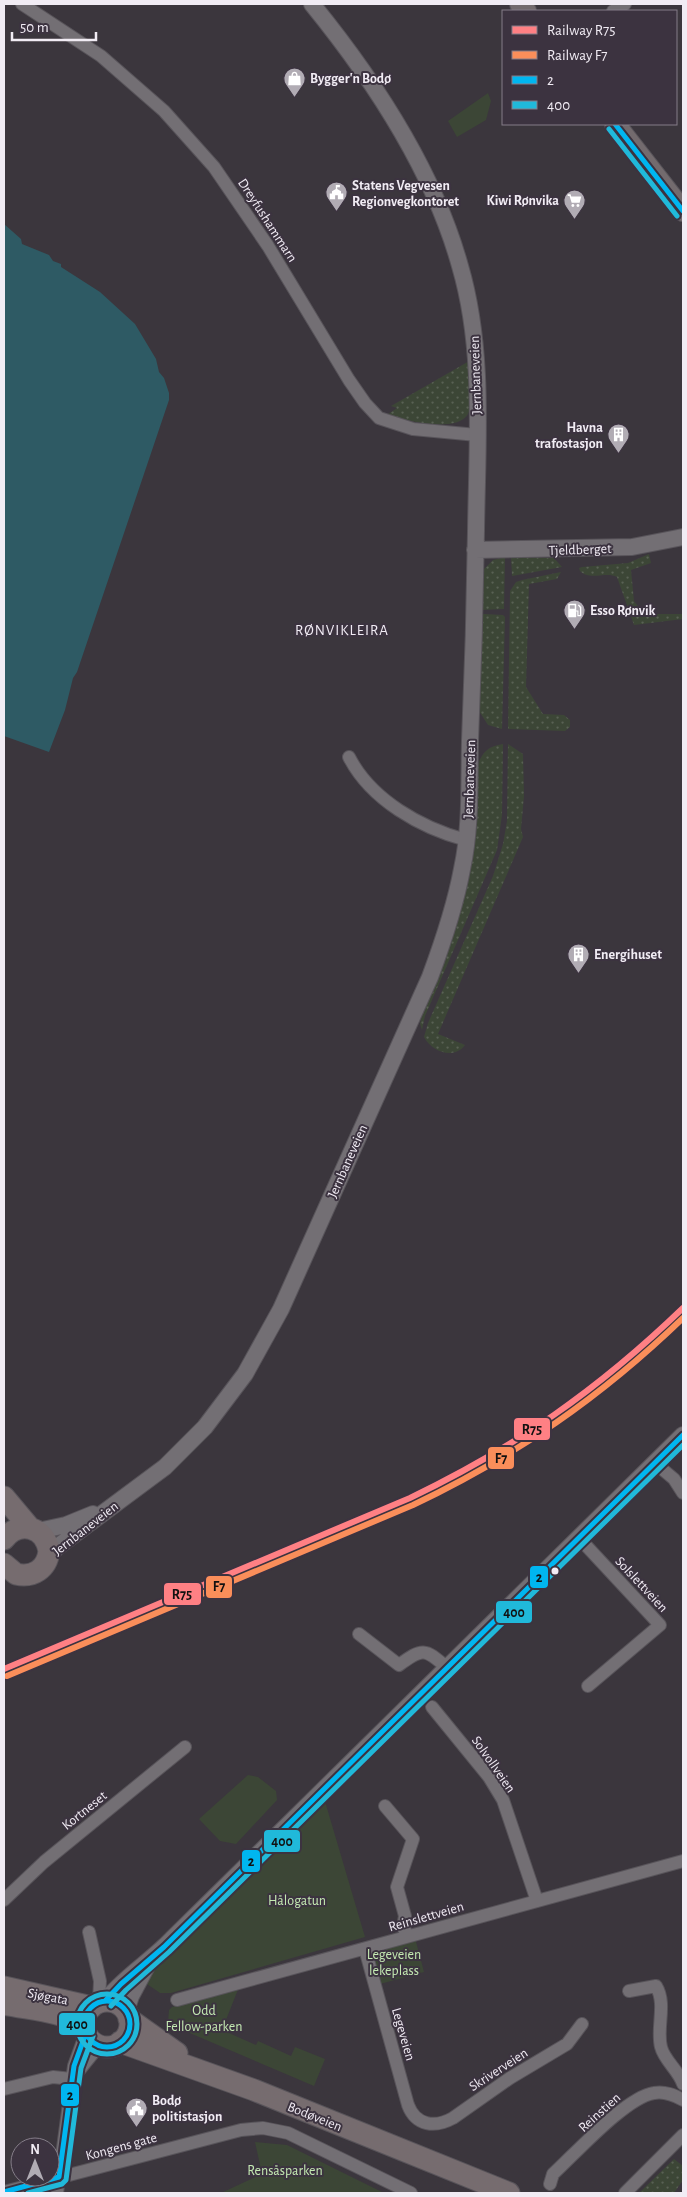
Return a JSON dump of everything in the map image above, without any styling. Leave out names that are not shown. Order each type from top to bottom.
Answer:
[{"type":"highway","points":[[4,1497],[34,1529]]},
{"type":"highway","name":"Jernbaneveien","points":[[4,1539],[15,1529],[34,1529],[46,1539],[48,1556],[44,1567],[34,1574],[8,1570]]},
{"type":"highway","name":"Sjøgata","points":[[4,1987],[99,2003]]},
{"type":"highway","points":[[99,2003],[121,2005],[128,2015],[128,2032],[112,2044],[90,2039],[85,2030],[86,2016],[99,2003]]},
{"type":"highway","name":"Sjøgata","points":[[4,2004],[54,2013],[75,2020],[85,2030]]},
{"type":"highway","name":"Bodøveien","points":[[128,2015],[202,2070]]},
{"type":"highway","name":"Bodøveien","points":[[112,2044],[202,2070],[509,2193]]},
{"type":"highway","name":"Bodøveien","points":[[428,2162],[480,2193]]},
{"type":"main road","points":[[616,125],[683,211]]},
{"type":"street","name":"Dreyfushammarn","points":[[22,4],[101,56],[164,111],[204,155],[241,204],[364,403],[379,418],[413,429],[477,435]]},
{"type":"street","name":"Jernbaneveien","points":[[48,1556],[56,1548],[104,1515],[122,1499],[165,1468],[205,1427],[245,1374],[281,1309],[430,977],[449,926],[463,868],[466,840],[477,435],[476,349],[470,308],[461,267],[447,224],[392,119],[362,72],[312,4]]},
{"type":"street","name":"Tjeldberget","points":[[475,550],[632,547],[683,536]]},
{"type":"street","points":[[349,756],[357,772],[388,801],[425,826],[445,835],[466,840]]},
{"type":"street","points":[[99,2003],[150,1962],[683,1435]]},
{"type":"street","points":[[655,1463],[674,1479],[683,1493]]},
{"type":"street","name":"Jernbaneveien","points":[[34,1529],[66,1525],[122,1499]]},
{"type":"street","name":"Solslettveien","points":[[579,1538],[660,1625],[588,1686]]},
{"type":"street","points":[[359,1634],[398,1665],[421,1652],[432,1654],[446,1668]]},
{"type":"street","name":"Solvollveien","points":[[432,1708],[489,1777],[503,1800],[537,1902]]},
{"type":"street","name":"Kortneset","points":[[4,1900],[44,1862],[185,1747]]},
{"type":"street","points":[[385,1806],[413,1840],[396,1887],[405,1916],[403,1927],[408,1936]]},
{"type":"street","name":"Reinslettveien","points":[[177,2000],[683,1861]]},
{"type":"street","points":[[89,1932],[100,1981],[99,2003]]},
{"type":"street","name":"Legeveien","points":[[365,1949],[408,2105],[415,2117],[422,2122]]},
{"type":"street","points":[[128,2015],[131,1996],[150,1962]]},
{"type":"street","points":[[629,1991],[651,1985],[656,1986],[658,1989],[661,2013],[661,2049],[683,2084]]},
{"type":"street","name":"Skriverveien","points":[[422,2122],[436,2125],[453,2118],[510,2078],[567,2044],[582,2024]]},
{"type":"street","points":[[60,2170],[72,2079],[85,2030]]},
{"type":"street","points":[[72,2079],[94,2052],[112,2044]]},
{"type":"street","points":[[4,2089],[54,2077],[72,2079]]},
{"type":"street","name":"Reinstien","points":[[550,2184],[553,2174],[636,2099],[655,2093],[662,2093],[683,2100]]},
{"type":"street","name":"Kongens gate","points":[[60,2178],[241,2130],[263,2128],[288,2133],[411,2193]]},
{"type":"street","points":[[625,2193],[683,2135]]},
{"type":"street","name":"Kongens gate","points":[[4,2192],[24,2187]]},
{"type":"green space","points":[[488,93],[491,101],[486,120],[457,137],[448,121]]},
{"type":"green space","points":[[471,360],[471,403],[468,414],[462,420],[453,423],[429,424],[387,415],[397,408],[391,406]]},
{"type":"green space","points":[[649,554],[651,563],[631,570],[634,601],[644,614],[683,614],[683,619],[634,625],[617,577],[613,575],[588,575],[580,571],[579,568],[628,563]]},
{"type":"green space","points":[[505,557],[504,609],[481,610],[483,570],[493,560]]},
{"type":"green space","points":[[511,557],[554,558],[562,567],[512,576]]},
{"type":"green space","points":[[561,572],[557,579],[529,584],[526,687],[543,714],[564,715],[570,720],[570,727],[565,731],[508,729],[510,591],[516,582]]},
{"type":"green space","points":[[481,615],[503,615],[505,617],[502,729],[488,725],[479,711]]},
{"type":"green space","points":[[503,744],[502,815],[497,850],[425,1016],[422,1030],[420,1024],[422,1015],[451,942],[464,897],[472,847],[478,764],[487,750]]},
{"type":"green space","points":[[508,744],[523,754],[524,796],[521,829],[523,837],[438,1034],[465,1045],[455,1052],[443,1052],[432,1047],[424,1037],[428,1023],[493,876],[503,844],[507,821]]},
{"type":"green space","points":[[248,1775],[258,1777],[276,1791],[277,1800],[236,1844],[220,1841],[199,1819]]},
{"type":"green space","name":"Hålogatun","points":[[324,1798],[365,1937],[171,1993],[160,1993],[144,1982],[179,1942]]},
{"type":"green space","name":"Legeveien lekeplass","points":[[415,1938],[424,1972],[380,1984],[373,1957],[374,1951]]},
{"type":"green space","name":"Odd Fellow-parken","points":[[239,1987],[222,2030],[256,2045],[258,2041],[291,2056],[295,2047],[325,2059],[314,2086],[171,2025],[168,2022],[169,2010],[172,2007]]},
{"type":"green space","name":"Rensåsparken","points":[[255,2142],[287,2145],[384,2193],[221,2193],[262,2174]]},
{"type":"green space","points":[[674,2159],[683,2166],[683,2180],[674,2193],[639,2193]]},
{"type":"water","points":[[4,224],[21,239],[22,244],[49,255],[53,261],[61,264],[61,267],[100,292],[135,324],[156,359],[159,372],[164,378],[169,393],[169,400],[77,672],[73,678],[65,710],[49,752],[4,736]]},
{"type":"rail line","name":"R75","points":[[4,1669],[410,1498],[449,1479],[521,1437],[587,1391],[651,1338],[683,1308]]},
{"type":"rail line","name":"F7","points":[[7,1676],[413,1505],[451,1486],[556,1423],[621,1374],[683,1318]]},
{"type":"transit line","name":"2","points":[[616,125],[683,211]]},
{"type":"transit line","name":"400","points":[[609,129],[677,216]]},
{"type":"transit line","name":"2","points":[[105,2001],[121,1984],[164,1947],[683,1435]]},
{"type":"transit line","name":"400","points":[[111,2006],[169,1952],[683,1445]]},
{"type":"transit line","name":"400","points":[[101,1994],[113,1994],[124,1999],[132,2007],[137,2018],[137,2024],[135,2036],[124,2049],[113,2054],[101,2054],[90,2049],[82,2041],[77,2030],[77,2018],[82,2007],[90,1999],[101,1994]]},
{"type":"transit line","name":"2","points":[[107,2001],[120,2005],[126,2011],[130,2024],[126,2037],[120,2043],[107,2047],[94,2043],[88,2037],[84,2024],[88,2011],[94,2005],[107,2001]]},
{"type":"transit line","name":"2","points":[[4,2192],[59,2177],[74,2066],[86,2033]]},
{"type":"transit line","name":"400","points":[[28,2193],[62,2184],[66,2180],[81,2068],[93,2036]]},
{"type":"place","name":"Bygger'n Bodø","points":[[294,97]]},
{"type":"place","name":"Statens Vegvesen Regionvegkontoret","points":[[336,212]]},
{"type":"place","name":"Kiwi Rønvika","points":[[575,219]]},
{"type":"place","name":"Havna trafostasjon","points":[[619,454]]},
{"type":"place","name":"Esso Rønvik","points":[[574,629]]},
{"type":"place","name":"Energihuset","points":[[578,973]]},
{"type":"place","name":"Bodø politistasjon","points":[[136,2127]]},
{"type":"district","name":"RØNVIKLEIRA","points":[[342,630]]}]
